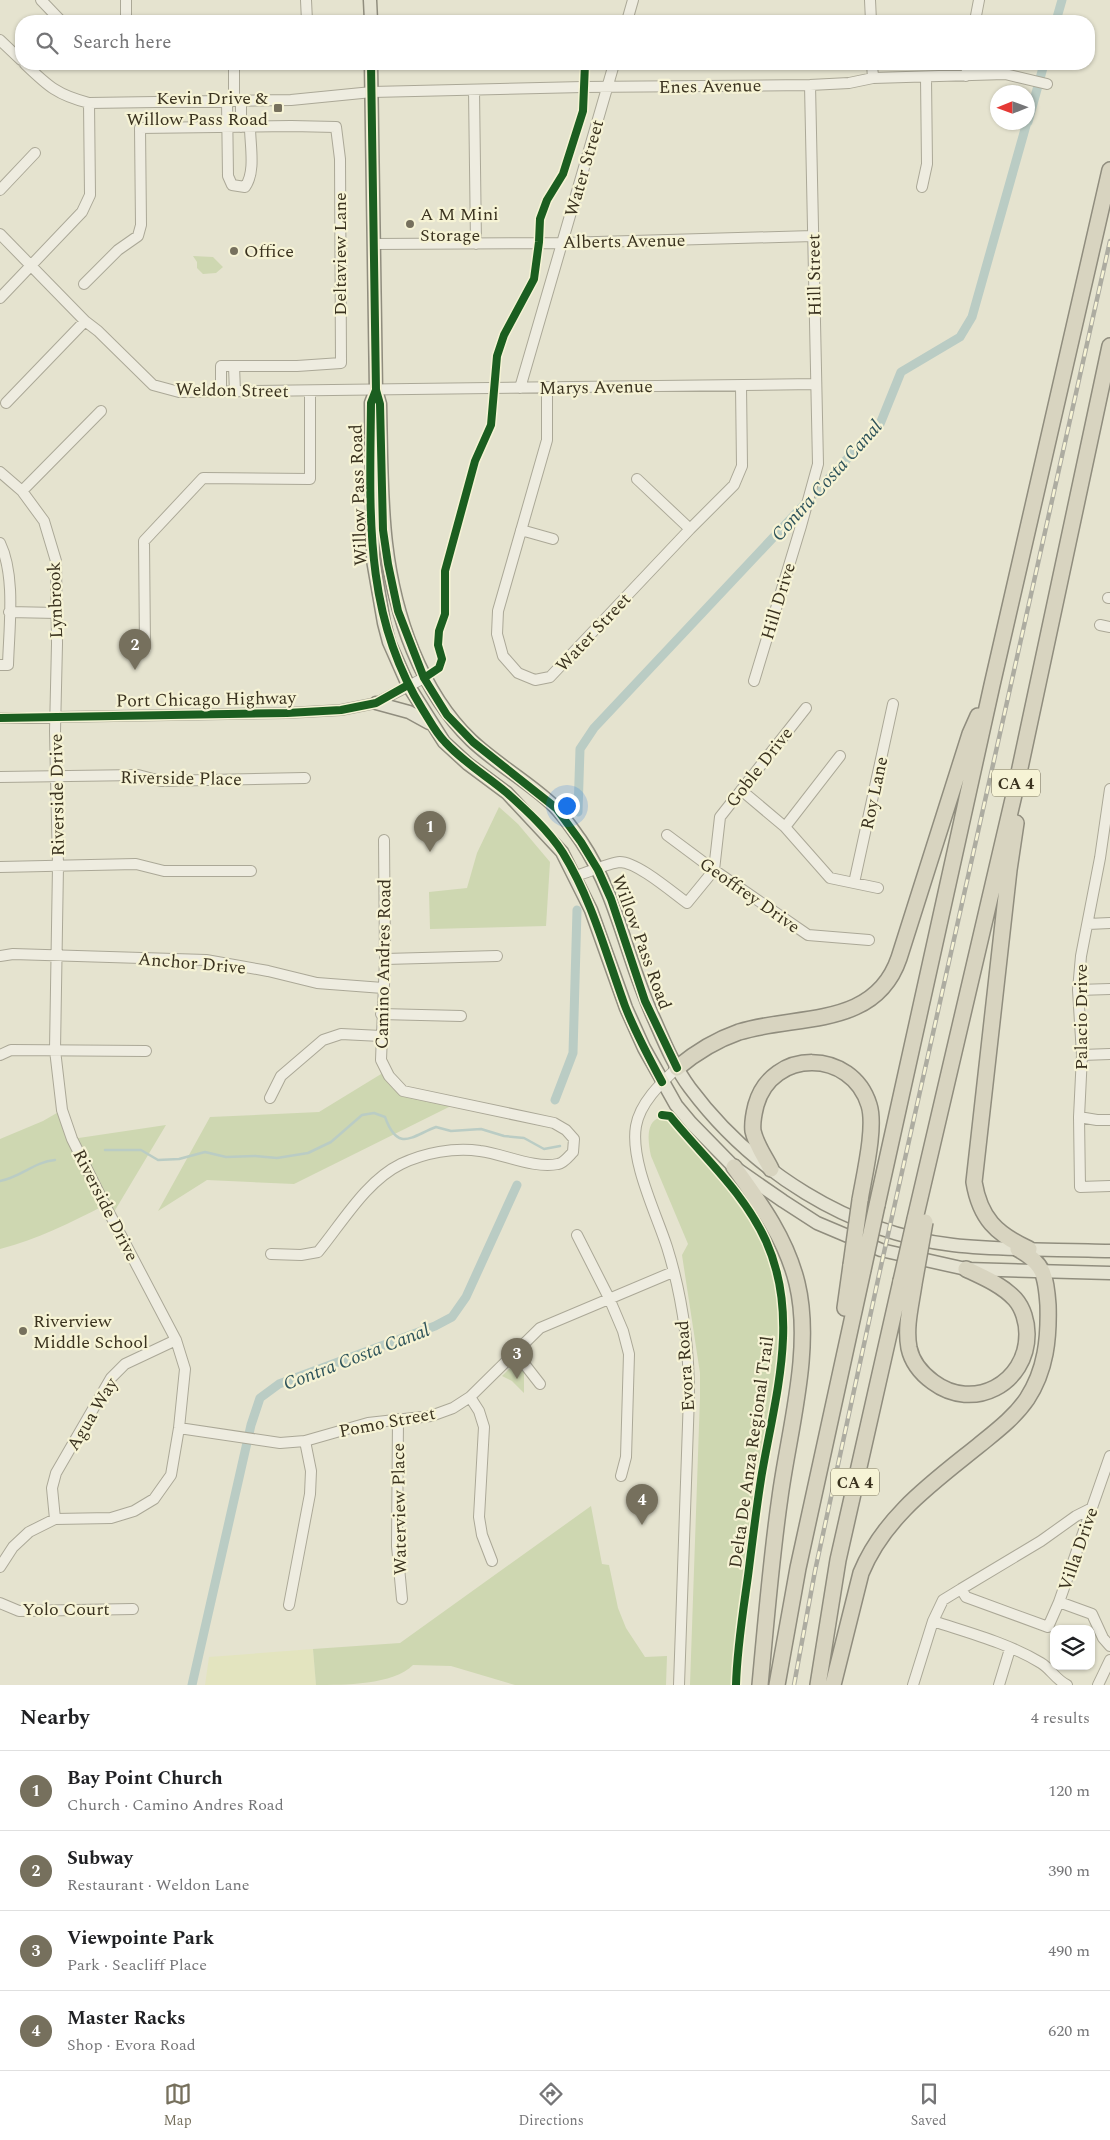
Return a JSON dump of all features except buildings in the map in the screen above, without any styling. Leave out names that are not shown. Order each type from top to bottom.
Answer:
[{"type":"highway","name":"CA 4","points":[[777,1685],[798,1568],[822,1463],[857,1267],[877,1205],[992,685],[1110,170]]},
{"type":"highway","name":"CA 4","points":[[818,1685],[838,1560],[908,1283],[943,1096],[1017,782],[1110,346]]},
{"type":"highway","points":[[677,1068],[690,1057],[718,1041],[740,1032],[848,1011],[872,998],[886,986],[899,958],[970,734],[992,685]]},
{"type":"highway","points":[[833,1685],[856,1588],[874,1545],[894,1519],[911,1502],[1016,1413],[1036,1383],[1043,1366],[1048,1332],[1047,1286],[1044,1273],[1033,1257],[994,1228],[980,1207],[974,1182],[1009,870],[1018,814],[1017,782]]},
{"type":"highway","points":[[772,1169],[753,1131],[758,1097],[767,1083],[778,1073],[792,1065],[806,1063],[822,1063],[838,1068],[851,1077],[862,1090],[869,1106],[870,1129],[860,1200],[857,1267]]},
{"type":"highway","points":[[734,1167],[766,1212],[785,1248],[797,1283],[802,1322],[801,1364],[776,1525],[760,1685]]},
{"type":"highway","points":[[908,1283],[909,1347],[918,1366],[927,1378],[945,1389],[964,1394],[984,1393],[1003,1384],[1019,1369],[1027,1345],[1026,1321],[1016,1300],[1007,1292],[986,1278],[966,1269]]},
{"type":"main road","points":[[370,0],[371,15]]},
{"type":"main road","name":"Willow Pass Road","points":[[371,70],[376,390],[380,404],[383,530],[398,611],[424,678],[447,715],[473,742],[556,808],[581,842],[598,870],[611,899],[645,1001],[677,1068],[689,1088],[740,1144],[791,1184],[826,1205],[884,1230],[951,1245],[1023,1249],[1110,1250]]},
{"type":"main road","name":"Willow Pass Road","points":[[376,390],[370,403],[373,560],[389,642],[408,685],[444,742],[468,764],[507,793],[538,824],[562,852],[591,910],[626,1008],[644,1048],[676,1105],[734,1167],[817,1223],[881,1250],[966,1269],[1044,1273],[1110,1273]]},
{"type":"main road","points":[[376,703],[409,712],[432,724]]},
{"type":"street","points":[[41,0],[55,15]]},
{"type":"street","points":[[126,0],[126,15]]},
{"type":"street","points":[[306,0],[306,15]]},
{"type":"street","points":[[629,15],[634,0]]},
{"type":"street","points":[[870,0],[871,15]]},
{"type":"street","points":[[977,15],[979,0]]},
{"type":"street","points":[[0,40],[15,54]]},
{"type":"street","name":"Enes Avenue","points":[[31,70],[50,88],[67,98],[89,103],[291,100],[372,92],[810,85],[849,83],[873,78],[926,78],[1005,74],[1047,84]]},
{"type":"street","points":[[234,70],[234,101],[238,127],[251,172],[249,182],[245,187],[240,188],[232,185],[228,176],[238,127],[234,101]]},
{"type":"street","name":"Water Street","points":[[520,388],[612,70]]},
{"type":"street","points":[[872,70],[873,78]]},
{"type":"street","points":[[966,76],[967,70]]},
{"type":"street","points":[[922,187],[927,164],[926,78]]},
{"type":"street","name":"Hill Street","points":[[810,85],[818,464]]},
{"type":"street","points":[[474,90],[476,244]]},
{"type":"street","points":[[0,298],[82,212],[90,195],[89,103]]},
{"type":"street","points":[[84,284],[118,250],[138,236],[141,225],[140,128],[238,127]]},
{"type":"street","name":"Deltaview Lane","points":[[221,392],[222,366],[297,366],[340,363],[340,159],[336,127],[238,127]]},
{"type":"street","points":[[0,190],[35,153]]},
{"type":"street","name":"Weldon Street","points":[[0,234],[86,321],[153,385],[179,392],[376,390]]},
{"type":"street","name":"Alberts Avenue","points":[[374,244],[562,243],[813,236]]},
{"type":"street","points":[[6,403],[86,321]]},
{"type":"street","points":[[234,366],[235,392]]},
{"type":"street","name":"Marys Avenue","points":[[376,390],[816,384]]},
{"type":"street","name":"Water Street","points":[[547,388],[547,440],[498,611],[497,634],[503,656],[518,673],[535,680],[550,677],[690,528],[734,485],[742,466],[740,386]]},
{"type":"street","points":[[145,646],[144,541],[203,478],[310,479],[310,391]]},
{"type":"street","points":[[22,492],[101,411]]},
{"type":"street","name":"Hill Drive","points":[[754,681],[802,526],[818,464]]},
{"type":"street","name":"Lynbrook","points":[[0,472],[22,492],[44,521],[56,561],[56,717]]},
{"type":"street","points":[[637,480],[690,528]]},
{"type":"street","points":[[521,530],[553,539]]},
{"type":"street","points":[[0,543],[8,565],[9,612],[8,665],[0,665]]},
{"type":"street","points":[[9,612],[57,613]]},
{"type":"street","name":"Port Chicago Highway","points":[[0,718],[287,713],[341,710],[376,703],[424,678]]},
{"type":"street","name":"Roy Lane","points":[[854,883],[893,704]]},
{"type":"street","name":"Goble Drive","points":[[714,870],[720,817],[806,708]]},
{"type":"street","name":"Riverside Drive","points":[[0,1567],[13,1547],[29,1532],[55,1519],[111,1518],[134,1511],[154,1498],[171,1476],[180,1428],[185,1369],[176,1340],[72,1139],[62,1110],[55,1050],[58,866],[56,717]]},
{"type":"street","points":[[785,828],[840,756]]},
{"type":"street","name":"Riverside Place","points":[[0,777],[56,778],[138,775],[161,781],[305,778]]},
{"type":"street","points":[[741,790],[785,828],[830,878],[878,888]]},
{"type":"street","name":"Palacio Drive","points":[[1110,791],[1105,858],[1088,924],[1078,990],[1082,1055],[1079,1117],[1080,1187],[1110,1186]]},
{"type":"street","name":"Geoffrey Drive","points":[[667,835],[808,936],[869,940]]},
{"type":"street","name":"Camino Andres Road","points":[[271,1254],[301,1255],[318,1252],[348,1210],[382,1178],[400,1164],[428,1154],[458,1150],[480,1151],[515,1160],[560,1164],[573,1152],[574,1139],[566,1130],[554,1123],[403,1091],[389,1076],[381,1060],[380,1036],[384,959],[384,840]]},
{"type":"street","points":[[575,876],[598,870],[610,864],[622,862],[633,866],[687,903],[714,870]]},
{"type":"street","points":[[0,867],[136,864],[164,871],[251,871]]},
{"type":"street","points":[[1088,924],[1110,923]]},
{"type":"street","name":"Anchor Drive","points":[[0,956],[13,954],[206,960],[268,971],[317,983],[382,988]]},
{"type":"street","points":[[384,959],[497,956]]},
{"type":"street","points":[[1078,990],[1110,989]]},
{"type":"street","points":[[382,1014],[461,1016]]},
{"type":"street","points":[[270,1098],[280,1076],[323,1040],[341,1034],[380,1036]]},
{"type":"street","points":[[0,1055],[11,1050],[146,1051]]},
{"type":"street","points":[[1082,1055],[1110,1054]]},
{"type":"street","name":"Evora Road","points":[[677,1068],[662,1082],[640,1113],[636,1125],[636,1148],[674,1272],[684,1328],[689,1381],[679,1685]]},
{"type":"street","points":[[1079,1117],[1110,1120]]},
{"type":"street","points":[[577,1235],[609,1298],[623,1331],[629,1354],[626,1457],[621,1476]]},
{"type":"street","name":"Pomo Street","points":[[180,1428],[280,1443],[305,1441],[368,1423],[431,1416],[453,1408],[470,1396],[540,1328],[674,1272]]},
{"type":"street","name":"Agua Way","points":[[55,1519],[52,1488],[56,1473],[111,1378],[125,1364],[176,1340]]},
{"type":"street","points":[[515,1352],[540,1384]]},
{"type":"street","points":[[470,1396],[479,1411],[484,1427],[479,1517],[482,1535],[492,1561]]},
{"type":"street","name":"Waterview Place","points":[[398,1419],[397,1546],[402,1599]]},
{"type":"street","points":[[289,1604],[310,1494],[311,1471],[305,1441]]},
{"type":"street","name":"Villa Drive","points":[[1110,1456],[1059,1602],[1092,1614],[1110,1646]]},
{"type":"street","points":[[913,1685],[934,1621],[944,1600],[1041,1542],[1076,1516],[1092,1508]]},
{"type":"street","points":[[961,1590],[966,1597],[1048,1627],[1059,1602]]},
{"type":"street","name":"Yolo Court","points":[[0,1603],[20,1611],[134,1609]]},
{"type":"street","points":[[934,1621],[978,1635],[1042,1664],[1060,1682],[1067,1685]]},
{"type":"street","points":[[1000,1685],[1010,1649]]},
{"type":"street","points":[[1098,1685],[1110,1660]]},
{"type":"green space","points":[[193,256],[213,257],[223,267],[216,273],[203,274],[197,268],[197,262]]},
{"type":"green space","points":[[499,807],[518,824],[550,862],[546,926],[430,929],[429,892],[467,888],[477,853]]},
{"type":"green space","points":[[386,1071],[403,1091],[459,1102],[294,1184],[207,1180],[158,1211],[210,1117],[319,1112]]},
{"type":"green space","points":[[62,1110],[72,1139],[166,1125],[111,1217],[105,1205],[41,1235],[0,1249],[0,1139],[43,1121]]},
{"type":"green space","points":[[661,1117],[672,1122],[740,1201],[760,1236],[772,1270],[778,1303],[777,1370],[750,1533],[733,1685],[690,1685],[700,1373],[682,1255],[688,1244],[650,1150],[650,1127],[656,1119]]},
{"type":"green space","points":[[511,1367],[519,1367],[524,1372],[524,1393],[512,1381],[502,1376]]},
{"type":"green space","points":[[591,1506],[602,1564],[609,1565],[618,1608],[626,1628],[645,1657],[667,1656],[666,1685],[515,1685],[451,1666],[413,1665],[394,1677],[381,1680],[354,1684],[316,1685],[313,1649],[400,1643]]},
{"type":"green space","points":[[313,1649],[316,1685],[205,1685],[209,1657]]},
{"type":"waterway","name":"Contra Costa Canal","points":[[1058,15],[1062,0]]},
{"type":"waterway","name":"Contra Costa Canal","points":[[1035,97],[1042,70]]},
{"type":"waterway","name":"Contra Costa Canal","points":[[578,812],[580,749],[594,728],[880,424],[901,372],[960,337],[972,317],[1025,130]]},
{"type":"waterway","name":"Contra Costa Canal","points":[[555,1100],[573,1053],[577,910]]},
{"type":"waterway","points":[[105,1150],[141,1150],[158,1160],[179,1159],[205,1152],[226,1157],[255,1156],[277,1158],[308,1153],[331,1142],[362,1115],[374,1113],[385,1117],[395,1135],[406,1139],[436,1127],[451,1131],[481,1129],[504,1136],[524,1138],[544,1149],[560,1146]]},
{"type":"waterway","points":[[0,1181],[47,1161],[55,1160]]},
{"type":"waterway","name":"Contra Costa Canal","points":[[192,1685],[251,1425],[260,1398],[279,1384],[435,1326],[452,1317],[466,1297],[517,1185]]},
{"type":"railway","points":[[794,1685],[815,1571],[879,1275],[1110,241]]},
{"type":"cycle path","points":[[371,70],[376,390],[380,404],[383,530],[398,611],[424,678],[447,715],[473,742],[556,808],[581,842],[598,870],[611,899],[645,1001],[677,1068]]},
{"type":"cycle path","points":[[424,678],[439,668],[442,659],[438,645],[439,631],[445,614],[445,571],[475,461],[491,425],[497,356],[504,335],[534,279],[540,219],[547,200],[563,174],[583,111],[585,70]]},
{"type":"cycle path","points":[[376,390],[371,403],[370,443],[371,523],[374,561],[380,600],[389,637],[403,674],[423,710],[442,738],[459,756],[522,806],[563,853],[590,908],[629,1016],[662,1082]]},
{"type":"cycle path","points":[[0,718],[287,713],[341,710],[376,703],[408,685]]},
{"type":"cycle path","name":"Delta De Anza Regional Trail","points":[[662,1115],[670,1116],[746,1206],[766,1241],[776,1270],[782,1300],[782,1360],[757,1503],[740,1630],[736,1685]]},
{"type":"place","name":"Kevin Drive & Willow Pass Road","points":[[278,108]]},
{"type":"place","name":"A M Mini Storage","points":[[410,224]]},
{"type":"place","name":"Office","points":[[234,251]]},
{"type":"place","name":"Subway","points":[[135,670]]},
{"type":"place","name":"Bay Point Church","points":[[430,852]]},
{"type":"place","name":"Riverview Middle School","points":[[23,1331]]},
{"type":"place","name":"Viewpointe Park","points":[[517,1379]]},
{"type":"place","name":"Master Racks","points":[[642,1525]]}]
